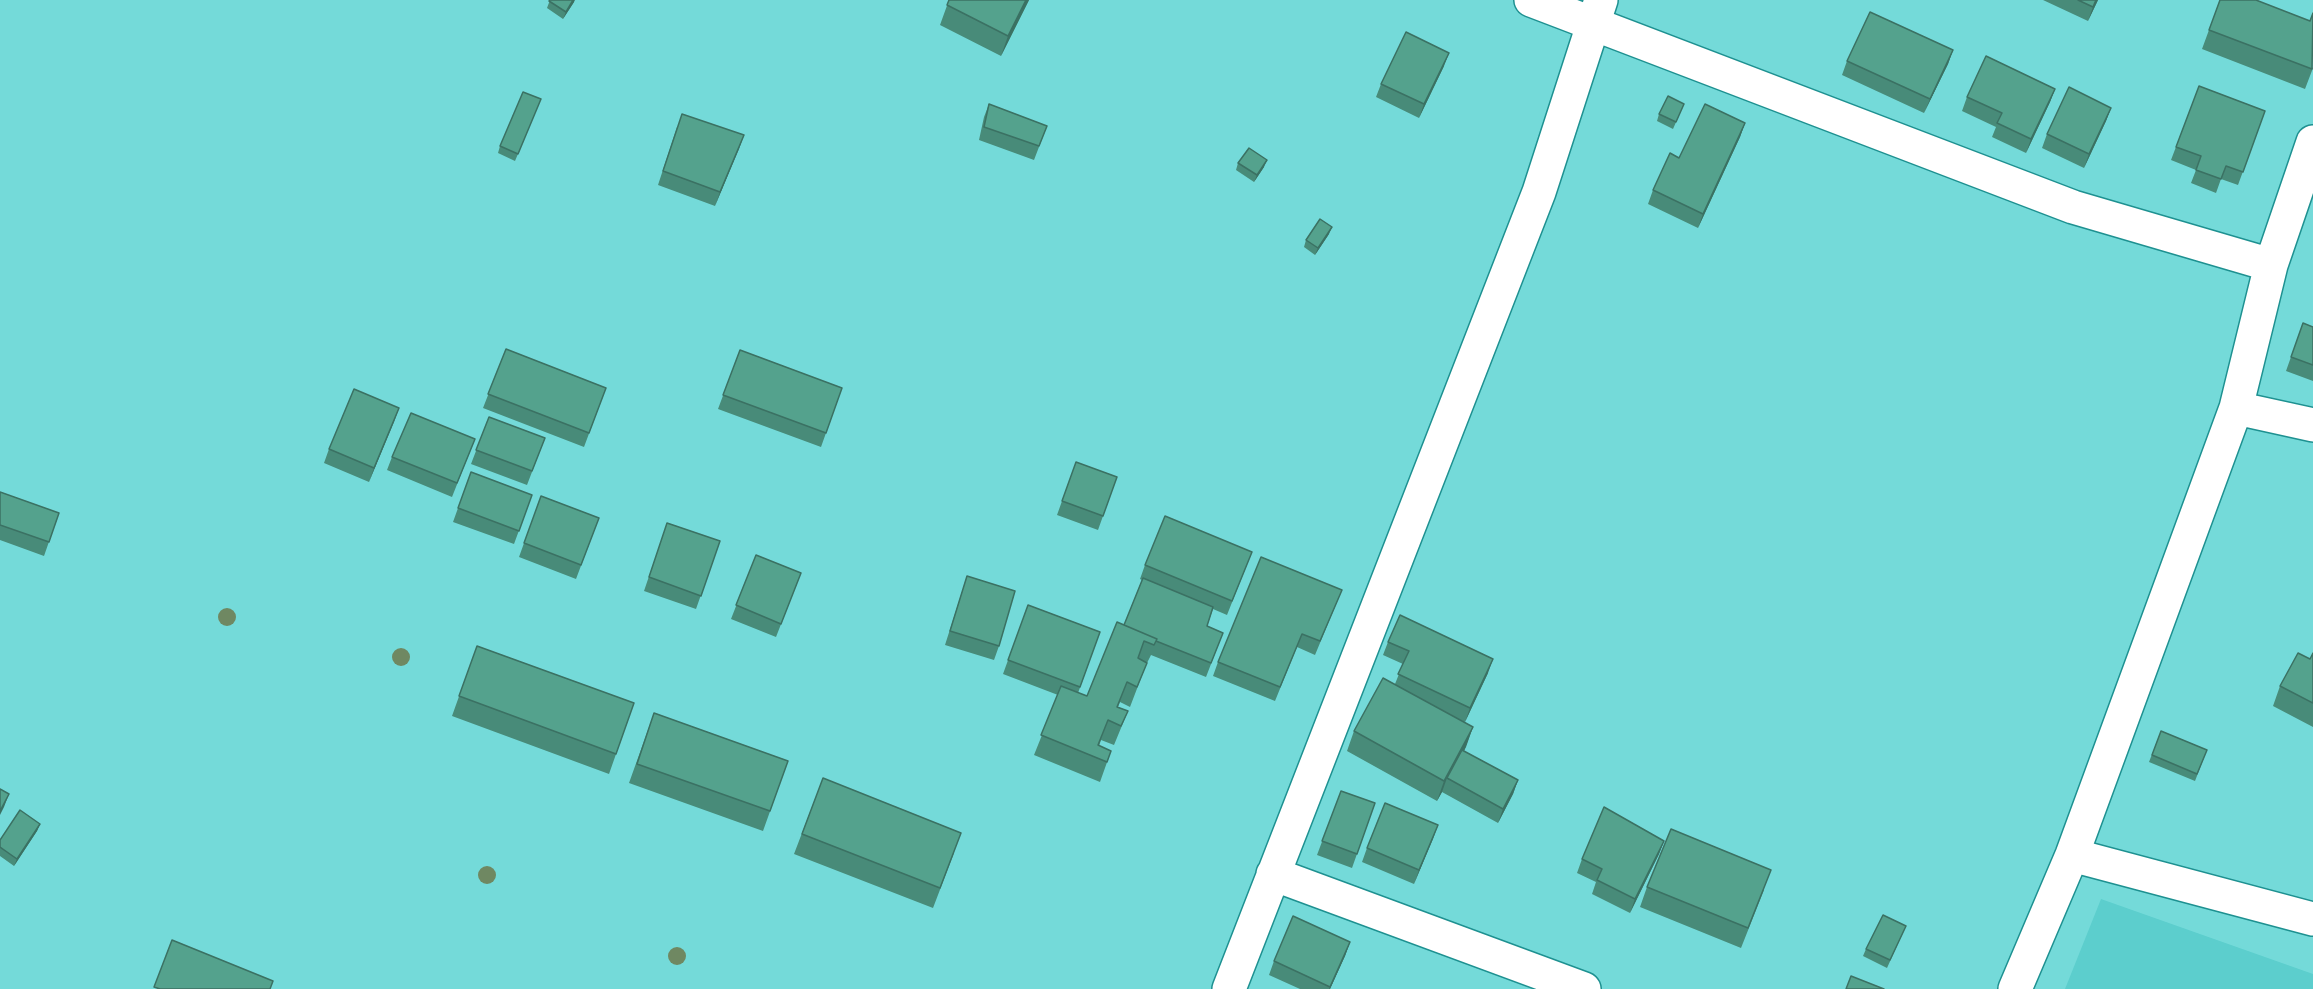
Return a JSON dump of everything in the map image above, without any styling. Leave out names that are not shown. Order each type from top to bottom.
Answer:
[{"type":"street","points":[[1532,0],[1596,12],[2073,207],[2271,265]]},
{"type":"street","points":[[1229,989],[1539,192],[1596,12]]},
{"type":"street","points":[[2014,989],[2072,855],[2236,408],[2271,265],[2313,142]]},
{"type":"street","points":[[2236,408],[2313,425]]},
{"type":"street","points":[[2072,855],[2313,919]]},
{"type":"street","points":[[1273,874],[1584,989]]},
{"type":"shaded area","points":[[2101,899],[2313,974],[2313,989],[2065,989]]},
{"type":"building","points":[[550,0],[573,0],[566,12]]},
{"type":"building","points":[[949,0],[1026,0],[1008,36],[947,5]]},
{"type":"building","points":[[2078,0],[2096,0],[2093,7]]},
{"type":"building","points":[[2220,0],[2256,0],[2310,21],[2313,13],[2312,69],[2209,30]]},
{"type":"building","points":[[1870,12],[1953,50],[1930,99],[1847,61]]},
{"type":"building","points":[[1406,32],[1449,53],[1424,104],[1381,84]]},
{"type":"building","points":[[1986,56],[2055,89],[2031,139],[1997,123],[2002,113],[1967,97]]},
{"type":"building","points":[[2199,86],[2265,111],[2243,172],[2226,166],[2221,179],[2196,170],[2201,156],[2176,147]]},
{"type":"building","points":[[2069,87],[2111,108],[2089,154],[2047,134]]},
{"type":"building","points":[[523,92],[541,99],[518,154],[500,146]]},
{"type":"building","points":[[1668,96],[1684,104],[1676,122],[1659,114]]},
{"type":"building","points":[[989,104],[1047,126],[1039,146],[984,127]]},
{"type":"building","points":[[1705,104],[1745,123],[1703,214],[1653,190],[1670,153],[1679,158]]},
{"type":"building","points":[[682,114],[744,135],[720,192],[663,171]]},
{"type":"building","points":[[1249,148],[1267,160],[1257,175],[1238,163]]},
{"type":"building","points":[[1320,219],[1332,227],[1318,248],[1306,240]]},
{"type":"building","points":[[2303,323],[2313,327],[2313,365],[2291,357]]},
{"type":"building","points":[[506,349],[606,388],[589,433],[488,394]]},
{"type":"building","points":[[740,350],[842,388],[826,433],[723,395]]},
{"type":"building","points":[[354,389],[399,408],[374,468],[329,449]]},
{"type":"building","points":[[411,413],[475,439],[457,483],[392,457]]},
{"type":"building","points":[[489,417],[545,438],[532,471],[476,450]]},
{"type":"building","points":[[1076,462],[1117,477],[1103,516],[1062,501]]},
{"type":"building","points":[[471,472],[532,495],[519,531],[458,508]]},
{"type":"building","points":[[0,492],[59,513],[49,542],[0,525]]},
{"type":"building","points":[[541,496],[599,518],[581,565],[524,543]]},
{"type":"building","points":[[1165,516],[1252,552],[1232,601],[1145,565]]},
{"type":"building","points":[[667,523],[720,541],[701,596],[649,577]]},
{"type":"building","points":[[756,555],[801,573],[781,624],[736,605]]},
{"type":"building","points":[[1261,557],[1342,590],[1320,641],[1302,634],[1280,687],[1218,662]]},
{"type":"building","points":[[967,576],[1015,591],[999,646],[950,631]]},
{"type":"building","points":[[1143,578],[1213,607],[1207,626],[1223,633],[1211,663],[1156,641],[1157,639],[1124,625]]},
{"type":"building","points":[[1028,605],[1100,632],[1080,687],[1008,660]]},
{"type":"building","points":[[1400,615],[1493,659],[1470,708],[1398,674],[1409,651],[1388,642]]},
{"type":"building","points":[[1117,622],[1157,639],[1154,645],[1144,641],[1138,658],[1147,663],[1137,687],[1127,682],[1117,707],[1128,711],[1121,726],[1108,720],[1098,745],[1111,751],[1107,762],[1041,735],[1061,686],[1087,696]]},
{"type":"building","points":[[477,646],[634,703],[616,754],[459,696]]},
{"type":"building","points":[[2298,653],[2310,659],[2313,653],[2313,703],[2280,686]]},
{"type":"building","points":[[1383,678],[1473,727],[1444,781],[1354,731]]},
{"type":"building","points":[[654,713],[788,761],[770,811],[637,764]]},
{"type":"building","points":[[2161,731],[2207,750],[2197,774],[2152,755]]},
{"type":"building","points":[[1462,750],[1518,780],[1503,809],[1447,778]]},
{"type":"building","points":[[823,778],[961,833],[940,888],[802,834]]},
{"type":"building","points":[[0,789],[9,794],[0,811]]},
{"type":"building","points":[[1341,791],[1375,803],[1357,854],[1322,841]]},
{"type":"building","points":[[1385,803],[1438,825],[1419,870],[1367,848]]},
{"type":"building","points":[[1604,807],[1664,841],[1635,899],[1597,880],[1602,869],[1582,859]]},
{"type":"building","points":[[20,810],[40,824],[17,859],[0,847],[0,840]]},
{"type":"building","points":[[1671,829],[1771,870],[1748,928],[1647,887]]},
{"type":"building","points":[[1883,915],[1906,926],[1890,960],[1866,949]]},
{"type":"building","points":[[1293,916],[1350,942],[1330,987],[1274,961]]},
{"type":"building","points":[[172,940],[273,981],[270,989],[160,989],[154,987]]},
{"type":"building","points":[[1851,976],[1884,989],[1846,989]]}]
